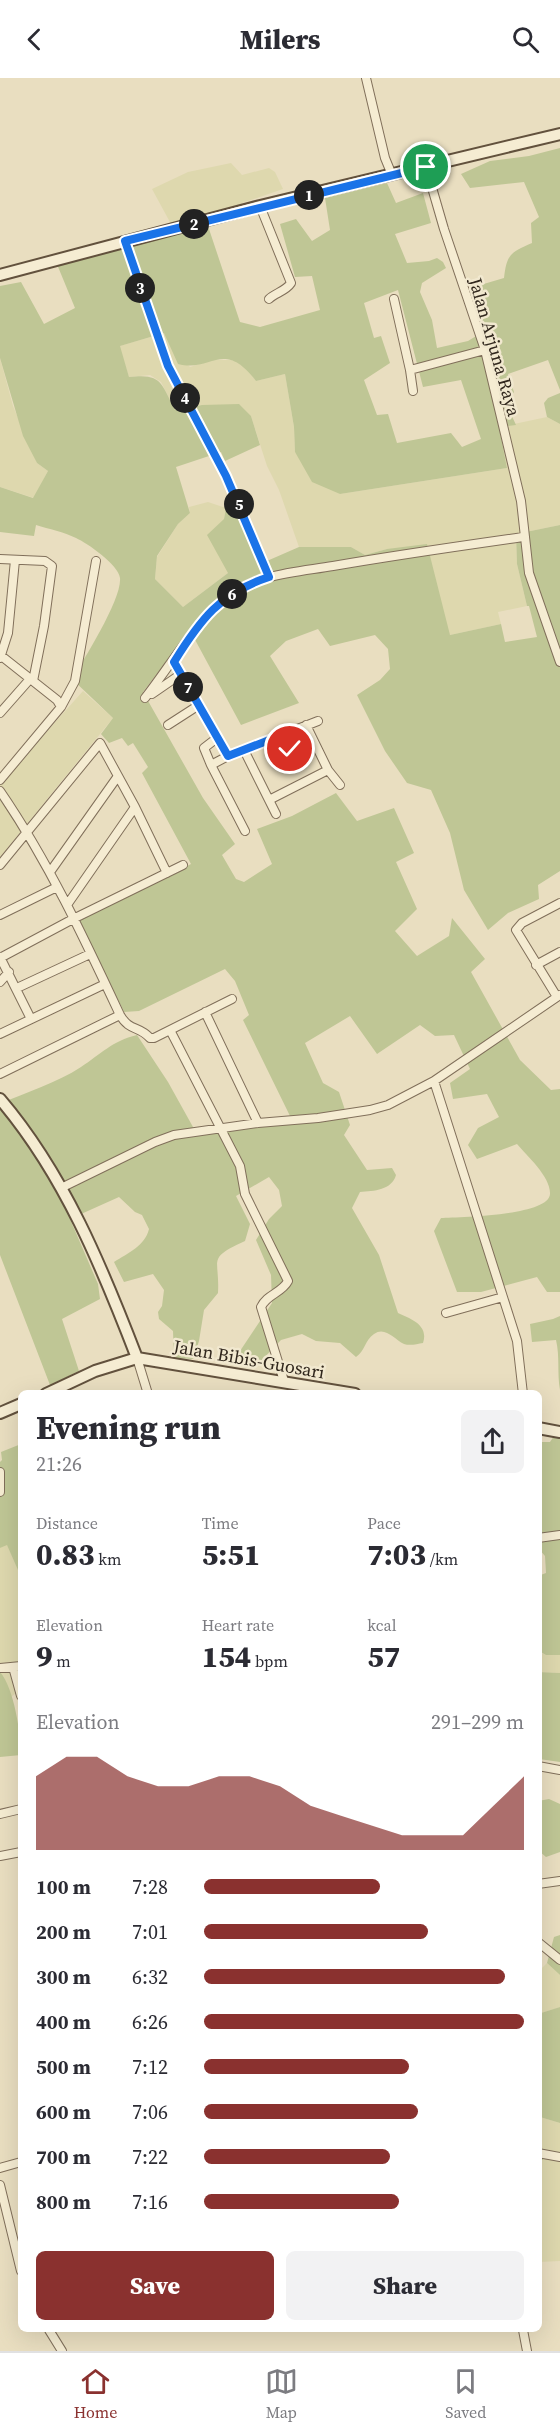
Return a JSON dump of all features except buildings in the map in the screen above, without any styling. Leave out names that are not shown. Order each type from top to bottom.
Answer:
[{"type":"street","points":[[366,78],[385,158],[392,175]]},
{"type":"street","points":[[0,275],[260,206],[560,134]]},
{"type":"street","name":"Jalan Arjuna Raya","points":[[426,167],[444,229],[485,350],[519,492],[529,573],[560,662]]},
{"type":"street","points":[[260,206],[291,283],[289,287],[269,299]]},
{"type":"street","points":[[125,241],[168,366],[226,476],[269,577]]},
{"type":"street","points":[[394,299],[413,392]]},
{"type":"street","points":[[410,370],[485,350]]},
{"type":"street","points":[[181,674],[145,698],[174,662],[190,636],[215,607],[244,585],[269,577],[415,552],[523,537]]},
{"type":"street","points":[[0,559],[45,561],[52,567],[31,680],[0,713]]},
{"type":"street","points":[[15,560],[8,633],[1,657],[57,700],[61,707]]},
{"type":"street","points":[[0,780],[61,707],[75,681],[96,561]]},
{"type":"street","points":[[174,662],[228,756]]},
{"type":"street","points":[[168,725],[200,705]]},
{"type":"street","points":[[211,765],[228,756],[318,721]]},
{"type":"street","points":[[306,725],[328,770],[340,785]]},
{"type":"street","points":[[277,737],[283,746],[290,749],[312,740]]},
{"type":"street","points":[[217,738],[204,748],[245,831]]},
{"type":"street","points":[[0,865],[100,744],[135,807],[167,873]]},
{"type":"street","points":[[244,750],[276,813]]},
{"type":"street","points":[[269,800],[328,770]]},
{"type":"street","points":[[50,872],[118,776]]},
{"type":"street","points":[[0,791],[27,831],[50,872],[111,998],[128,1027],[142,1030],[150,1038],[232,999]]},
{"type":"street","points":[[67,905],[135,807]]},
{"type":"street","points":[[31,1019],[0,958],[73,918],[183,865]]},
{"type":"street","points":[[0,915],[57,887]]},
{"type":"street","points":[[61,1188],[166,1138],[258,1123],[370,1110],[397,1101],[434,1081],[559,996],[517,933],[517,927],[560,903]]},
{"type":"street","points":[[537,965],[560,952]]},
{"type":"street","points":[[17,988],[90,954]]},
{"type":"street","points":[[0,982],[9,972]]},
{"type":"street","points":[[0,1034],[105,984]]},
{"type":"street","points":[[205,1012],[258,1123]]},
{"type":"street","points":[[0,1074],[120,1015]]},
{"type":"street","points":[[170,1030],[242,1173],[245,1194],[288,1281],[284,1288],[265,1300],[261,1306],[284,1381]]},
{"type":"street","points":[[434,1081],[520,1351],[523,1390]]},
{"type":"street","points":[[0,1099],[38,1147],[61,1188],[102,1270],[147,1390]]},
{"type":"street","points":[[446,1313],[503,1297]]},
{"type":"street","points":[[55,1390],[95,1371],[136,1358]]},
{"type":"street","name":"Jalan Bibis-Guosari","points":[[136,1358],[333,1390]]},
{"type":"street","points":[[0,1413],[18,1405]]},
{"type":"street","points":[[542,1429],[560,1432]]},
{"type":"street","points":[[0,1472],[0,1492]]},
{"type":"street","points":[[542,1537],[560,1535]]},
{"type":"street","points":[[0,1668],[17,1667]]},
{"type":"street","points":[[542,1767],[560,1770]]},
{"type":"street","points":[[0,1814],[18,1810]]},
{"type":"street","points":[[0,1856],[18,1853]]},
{"type":"street","points":[[542,1883],[560,1881]]},
{"type":"street","points":[[542,1945],[560,1960]]},
{"type":"street","points":[[542,2154],[560,2157]]},
{"type":"street","points":[[0,2168],[18,2163]]},
{"type":"street","points":[[0,2185],[18,2259]]},
{"type":"street","points":[[50,2332],[62,2351]]},
{"type":"street","points":[[524,2332],[527,2351]]},
{"type":"shaded area","points":[[231,163],[242,175],[269,168],[275,172],[283,189],[242,203],[238,209],[171,224],[152,189],[188,172]]},
{"type":"shaded area","points":[[165,333],[170,345],[190,367],[213,360],[234,360],[248,370],[256,381],[285,374],[294,427],[295,452],[340,494],[507,468],[499,427],[547,417],[560,424],[560,525],[516,534],[517,564],[527,606],[498,612],[501,624],[450,635],[387,549],[365,555],[351,547],[299,547],[279,490],[267,466],[251,416],[202,405],[175,410],[161,382],[150,375],[129,377],[119,346]]},
{"type":"shaded area","points":[[0,358],[13,406],[37,463],[48,471],[34,498],[0,487]]},
{"type":"shaded area","points":[[208,502],[226,508],[224,519],[228,573],[183,607],[155,579],[157,557],[178,524],[190,513],[189,507]]},
{"type":"shaded area","points":[[83,691],[113,718],[0,857],[0,784]]},
{"type":"shaded area","points":[[7,1544],[18,1570],[18,1691],[11,1697],[0,1672],[0,1548]]},
{"type":"shaded area","points":[[542,1653],[560,1655],[560,1673],[542,1672]]},
{"type":"shaded area","points":[[547,1963],[560,1975],[560,2007],[542,2013],[542,1968]]},
{"type":"shaded area","points":[[542,2118],[560,2123],[560,2261],[542,2262]]},
{"type":"green space","points":[[560,148],[560,390],[548,360],[508,374],[514,392],[506,403],[516,425],[499,427],[507,468],[340,494],[312,482],[295,452],[294,427],[285,374],[256,381],[245,368],[235,361],[226,359],[190,366],[178,364],[164,333],[120,346],[129,377],[148,377],[159,382],[175,410],[202,405],[239,404],[251,416],[260,445],[225,461],[221,452],[176,467],[190,513],[178,524],[157,556],[155,579],[183,607],[228,573],[207,535],[224,519],[226,508],[235,505],[260,564],[299,547],[351,547],[365,555],[387,549],[427,544],[450,635],[501,624],[505,642],[537,637],[517,564],[516,534],[560,525],[560,871],[538,885],[539,899],[508,913],[488,930],[464,890],[450,833],[431,790],[407,783],[385,751],[357,695],[380,680],[390,669],[388,649],[375,635],[330,646],[318,629],[286,641],[270,656],[299,703],[241,725],[193,636],[184,638],[143,692],[203,798],[235,844],[222,855],[236,879],[244,882],[272,864],[257,829],[292,816],[336,793],[357,821],[394,808],[414,853],[396,862],[417,909],[395,931],[417,956],[449,936],[452,918],[485,959],[471,972],[520,1060],[551,1090],[560,1089],[560,1292],[547,1292],[537,1277],[481,1292],[457,1292],[434,1231],[441,1218],[502,1214],[535,1207],[546,1201],[550,1194],[547,1181],[538,1167],[517,1144],[477,1159],[468,1145],[478,1128],[499,1117],[487,1094],[453,1099],[450,1083],[470,1069],[454,1035],[435,1036],[420,1025],[377,1054],[350,1016],[305,1043],[323,1083],[339,1092],[350,1125],[344,1135],[367,1170],[392,1168],[396,1175],[387,1187],[360,1192],[352,1208],[379,1255],[398,1313],[413,1320],[421,1327],[423,1343],[406,1345],[382,1331],[371,1336],[356,1357],[340,1343],[316,1341],[302,1334],[281,1340],[261,1361],[246,1358],[240,1351],[272,1303],[271,1275],[256,1240],[269,1219],[282,1206],[279,1190],[269,1177],[236,1196],[250,1224],[245,1241],[220,1256],[217,1266],[218,1293],[204,1310],[199,1341],[193,1359],[174,1358],[173,1331],[159,1319],[158,1312],[162,1306],[164,1290],[153,1274],[124,1282],[114,1262],[135,1248],[147,1235],[149,1229],[142,1215],[135,1212],[119,1197],[70,1219],[98,1284],[100,1299],[62,1319],[79,1371],[50,1385],[0,1255],[0,1104],[62,1078],[114,1044],[137,1035],[168,1082],[198,1136],[290,1123],[290,1116],[243,1020],[249,1015],[235,981],[225,969],[139,1011],[124,1012],[79,920],[191,864],[142,773],[148,767],[133,743],[128,746],[122,738],[109,743],[101,734],[113,718],[72,679],[109,614],[119,588],[118,573],[109,561],[94,549],[67,534],[36,525],[34,536],[0,532],[0,487],[33,498],[48,471],[37,463],[23,436],[0,358],[0,286],[21,282],[44,324],[75,308],[54,257],[171,224],[205,217],[240,322],[260,327],[320,310],[312,276],[295,277],[280,224],[296,219],[312,241],[330,230],[325,198],[387,183],[396,203],[423,193],[431,223],[395,234],[407,263],[437,258],[446,268],[422,283],[420,292],[432,320],[437,348],[468,341],[486,330],[470,288],[504,278],[511,255],[532,243],[531,223],[539,217],[524,182],[470,188],[461,174],[490,161],[529,156]],"holes":[[[398,290],[423,387],[461,380],[481,439],[462,447],[451,433],[397,443],[388,414],[377,415],[364,380],[390,363],[381,336],[374,338],[364,303]]]},
{"type":"green space","points":[[560,393],[560,424],[547,417],[544,403],[548,398]]},
{"type":"green space","points":[[560,1316],[560,1390],[556,1340],[532,1342],[530,1324]]},
{"type":"green space","points":[[560,1427],[560,1655],[542,1653],[542,1574],[546,1573],[545,1556],[542,1552],[542,1442],[550,1442]]},
{"type":"green space","points":[[18,1445],[18,1570],[7,1545],[0,1548],[1,1452]]},
{"type":"green space","points":[[0,1672],[13,1700],[18,1724],[18,1755],[0,1757]]},
{"type":"green space","points":[[542,1672],[560,1673],[560,1762],[542,1759]]},
{"type":"green space","points":[[549,1799],[560,1804],[560,1852],[546,1857],[542,1854],[542,1800]]},
{"type":"green space","points":[[560,1935],[560,1975],[547,1963],[554,1937]]},
{"type":"green space","points":[[560,2007],[560,2123],[542,2118],[542,2013]]},
{"type":"route","points":[[290,749],[283,746],[277,737],[228,756],[174,662],[190,636],[215,607],[244,585],[269,577],[226,476],[168,366],[125,241],[426,167]]}]
